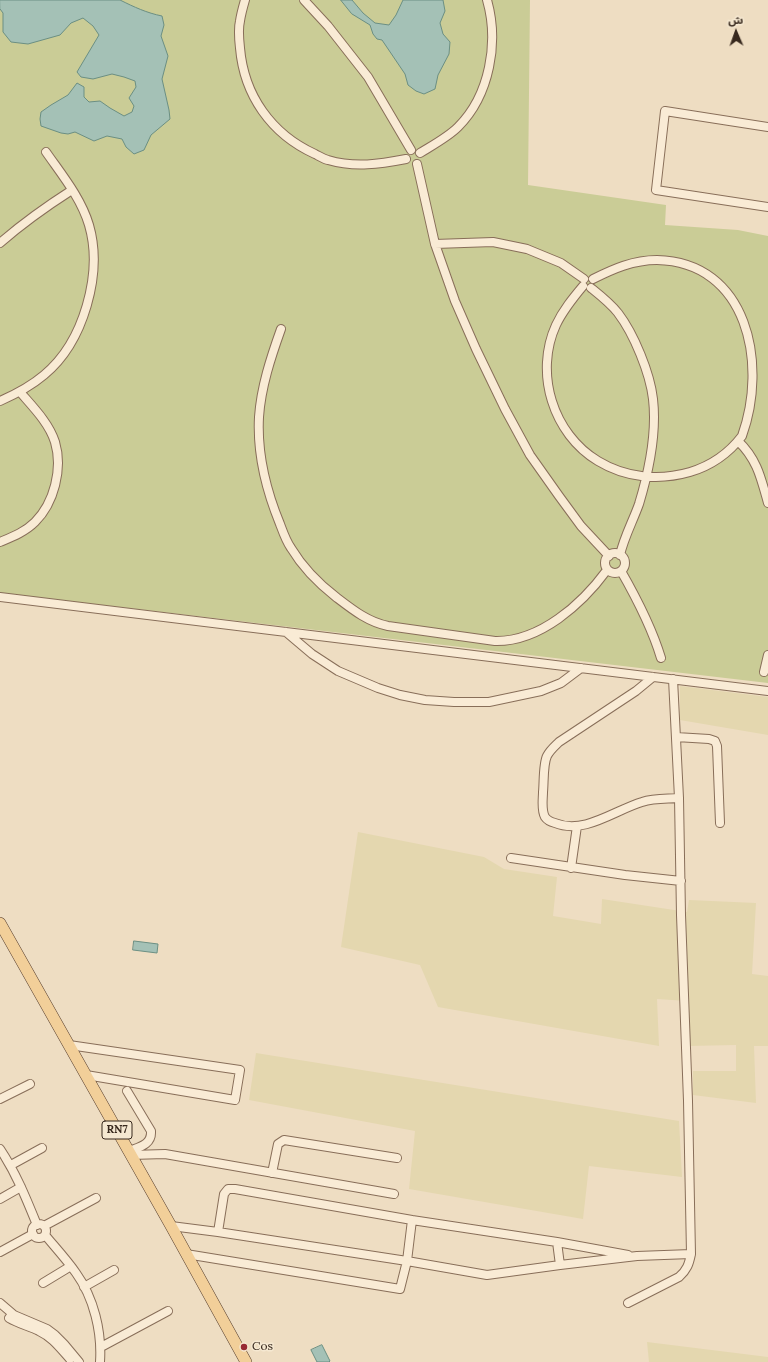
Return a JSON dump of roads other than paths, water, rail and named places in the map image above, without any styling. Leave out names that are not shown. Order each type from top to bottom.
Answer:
[{"type":"main road","name":"RN7","points":[[0,923],[246,1362]]},
{"type":"street","points":[[245,0],[240,21],[239,39],[244,74],[260,108],[274,126],[303,149],[328,160],[347,164],[369,165],[406,159]]},
{"type":"street","points":[[304,0],[328,26],[368,77],[411,150]]},
{"type":"street","points":[[420,153],[446,137],[458,127],[471,111],[480,96],[486,79],[492,41],[490,13],[487,0]]},
{"type":"street","points":[[768,127],[664,111],[656,190],[768,207]]},
{"type":"street","points":[[411,150],[417,150],[420,153],[421,159],[417,164],[410,164],[406,159],[406,154],[411,150]]},
{"type":"street","points":[[0,401],[20,392],[45,374],[64,354],[79,326],[88,304],[93,281],[94,250],[89,225],[82,206],[46,152]]},
{"type":"street","points":[[417,164],[435,244],[455,301],[505,409],[530,455],[581,526],[609,556]]},
{"type":"street","points":[[0,242],[39,212],[72,190]]},
{"type":"street","points":[[435,244],[493,242],[527,249],[561,263],[583,283],[586,289],[591,288],[608,302],[627,326],[643,360],[650,383],[654,418],[650,457],[646,477],[639,505],[620,555]]},
{"type":"street","points":[[744,304],[728,286],[715,277],[694,267],[671,261],[640,261],[624,265],[592,279],[587,277],[564,311],[550,342],[547,359],[549,393],[554,409],[562,424],[584,451],[613,469],[646,477],[674,476],[696,470],[712,463],[738,441],[747,429],[758,408]]},
{"type":"street","points":[[591,288],[594,284],[592,279]]},
{"type":"street","points":[[281,329],[270,363],[259,416],[259,440],[262,462],[269,492],[287,542],[300,562],[321,585],[358,613],[377,624],[495,641],[506,641],[517,639],[535,632],[554,621],[596,584],[607,570]]},
{"type":"street","points":[[0,542],[16,536],[34,523],[46,506],[56,486],[58,462],[55,443],[49,428],[20,392]]},
{"type":"street","points":[[738,441],[748,451],[754,462],[768,503]]},
{"type":"street","points":[[614,554],[620,555],[625,562],[621,571],[612,573],[607,570],[605,562],[609,556],[614,554]]},
{"type":"street","points":[[621,571],[636,599],[661,658]]},
{"type":"street","points":[[0,597],[768,690]]},
{"type":"street","points":[[285,632],[312,654],[338,670],[378,688],[400,695],[425,700],[454,702],[494,701],[541,691],[561,683],[581,668]]},
{"type":"street","points":[[764,672],[768,655]]},
{"type":"street","points":[[654,677],[636,691],[559,742],[547,756],[543,792],[544,814],[548,820],[556,824],[576,826],[600,820],[644,801],[679,798]]},
{"type":"street","points":[[628,1303],[679,1277],[686,1271],[690,1264],[691,1254],[679,798],[673,679]]},
{"type":"street","points":[[676,737],[715,741],[717,746],[720,823]]},
{"type":"street","points":[[571,868],[576,826]]},
{"type":"street","points":[[511,858],[625,875],[681,880]]},
{"type":"street","points":[[69,1045],[240,1070],[235,1100],[86,1076]]},
{"type":"street","points":[[0,1098],[30,1084]]},
{"type":"street","points":[[127,1091],[151,1131],[150,1139],[147,1143],[130,1153]]},
{"type":"street","points":[[272,1173],[278,1144],[284,1140],[397,1158]]},
{"type":"street","points":[[11,1165],[42,1148]]},
{"type":"street","points":[[0,1149],[11,1165],[42,1228],[71,1266],[90,1298],[96,1319],[101,1347],[100,1362]]},
{"type":"street","points":[[130,1153],[164,1154],[394,1194]]},
{"type":"street","points":[[0,1199],[22,1187]]},
{"type":"street","points":[[218,1232],[224,1194],[228,1189],[243,1190],[412,1220],[637,1256]]},
{"type":"street","points":[[0,1252],[33,1234],[33,1230],[42,1228],[96,1198]]},
{"type":"street","points":[[186,1254],[400,1289],[407,1261],[412,1220]]},
{"type":"street","points":[[171,1226],[407,1261],[487,1275],[637,1256],[691,1254]]},
{"type":"street","points":[[557,1242],[560,1265]]},
{"type":"street","points":[[43,1283],[71,1266]]},
{"type":"street","points":[[84,1287],[114,1270]]},
{"type":"street","points":[[0,1303],[14,1315],[55,1334],[79,1362]]},
{"type":"street","points":[[0,1309],[19,1324],[38,1330],[51,1338],[73,1362]]},
{"type":"street","points":[[101,1347],[168,1311]]},
{"type":"place","name":"Cos","points":[[244,1347]]}]
